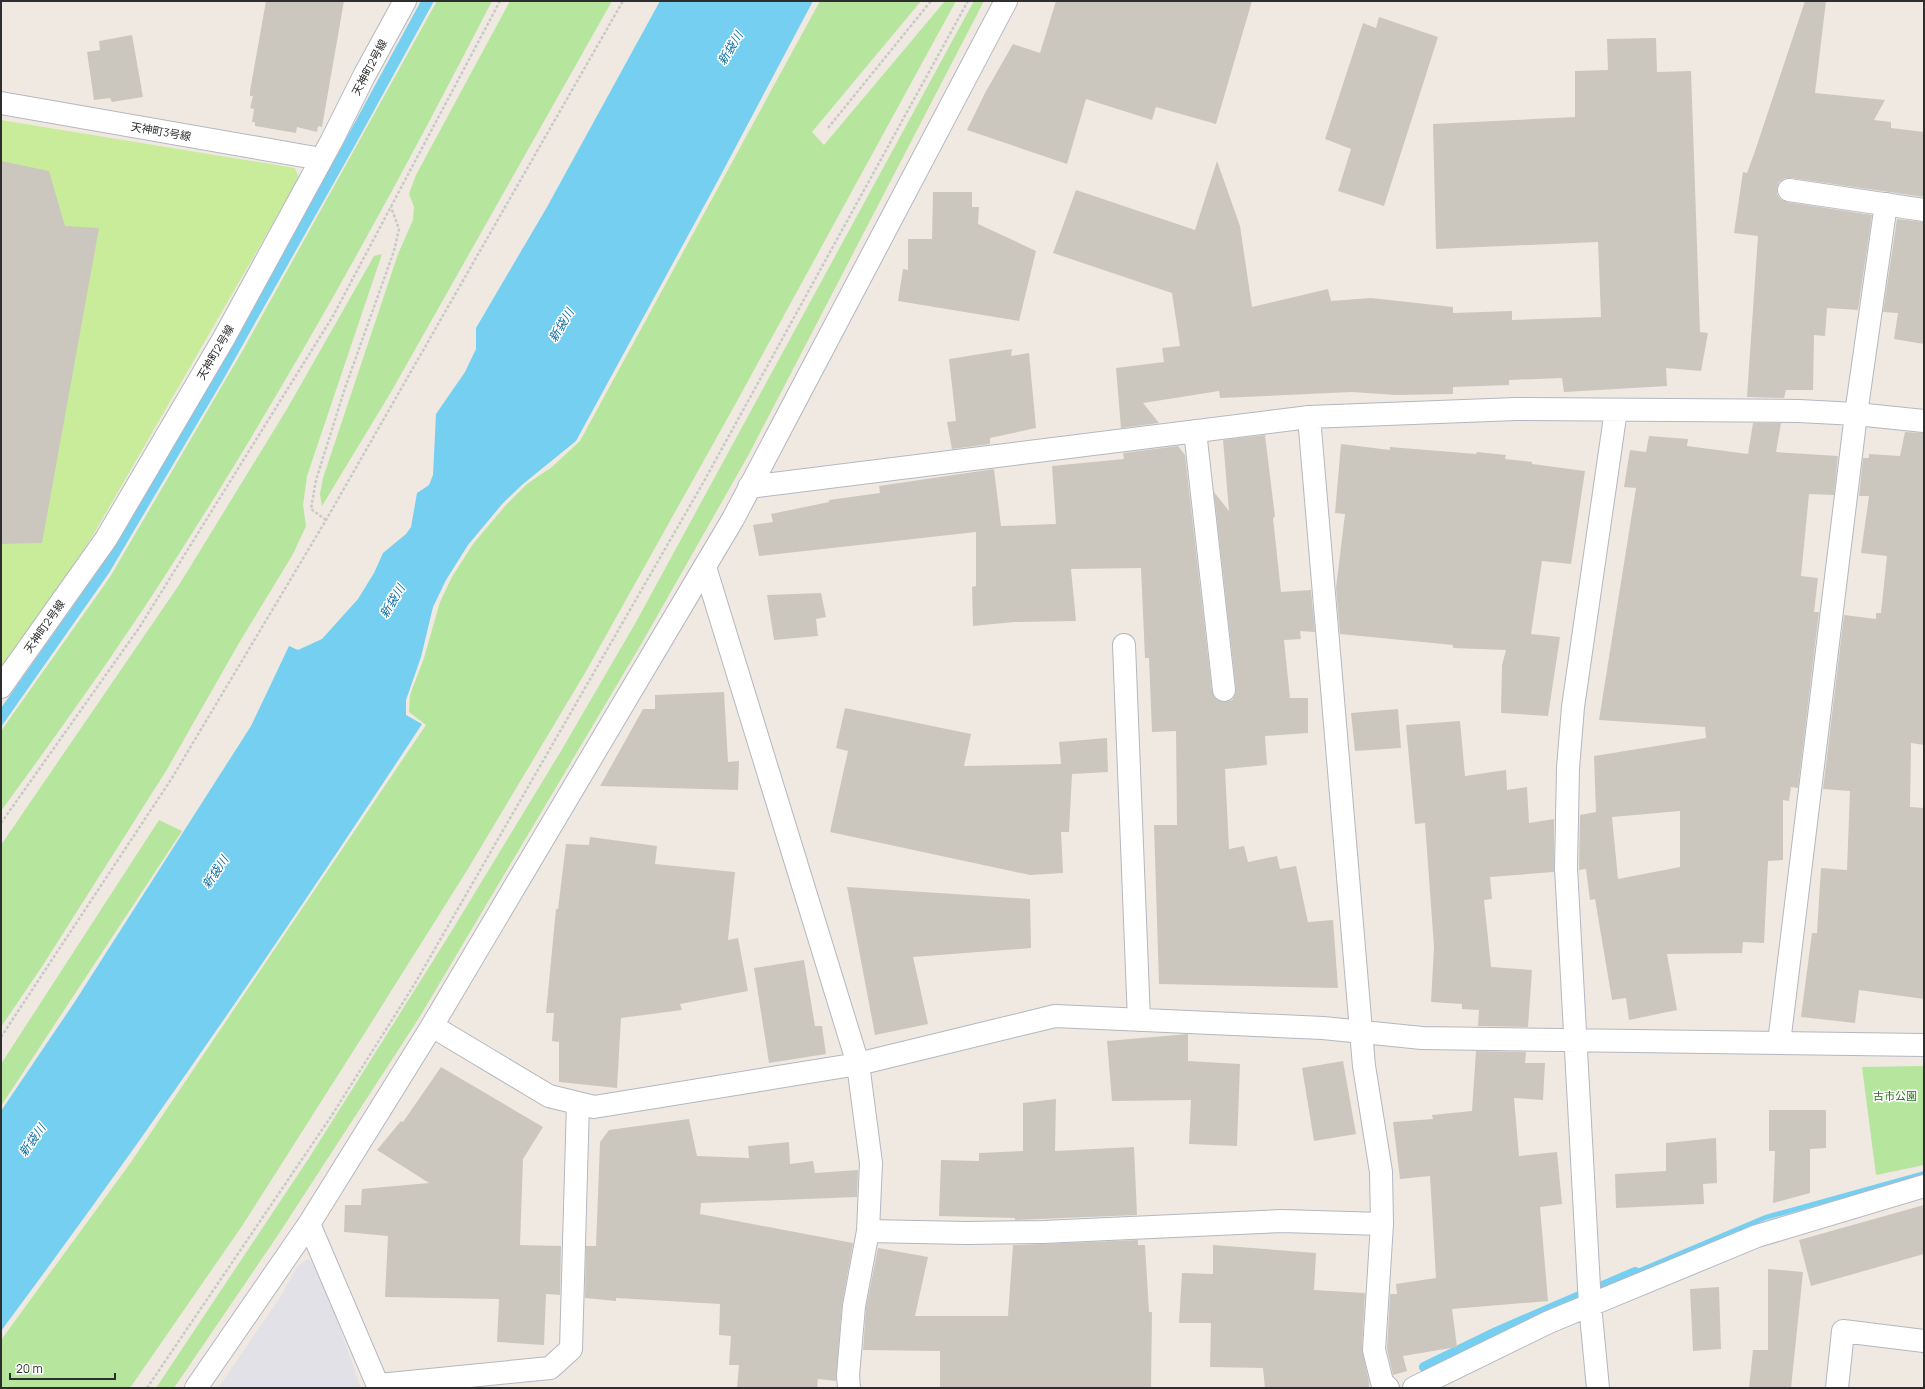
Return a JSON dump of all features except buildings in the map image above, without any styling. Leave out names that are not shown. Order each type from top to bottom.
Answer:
[{"type":"street","name":"天神町2号線","points":[[1,687],[106,539],[224,338],[405,1]]},
{"type":"street","points":[[196,1388],[309,1224],[432,1026],[705,567],[733,519],[1006,1]]},
{"type":"street","name":"天神町3号線","points":[[1,103],[321,159]]},
{"type":"street","points":[[1789,190],[1924,210]]},
{"type":"street","points":[[1778,1043],[1856,414],[1886,204]]},
{"type":"street","points":[[749,487],[1309,417],[1516,409],[1799,411],[1856,414],[1924,421]]},
{"type":"street","points":[[1598,1388],[1590,1305],[1574,1040],[1566,868],[1568,768],[1573,707],[1616,410]]},
{"type":"street","points":[[1309,417],[1364,1066],[1380,1172],[1382,1224],[1374,1350],[1382,1382],[1388,1388]]},
{"type":"street","points":[[1195,431],[1224,690]]},
{"type":"street","points":[[705,567],[858,1064],[871,1163],[868,1231],[854,1306],[848,1375],[849,1388]]},
{"type":"street","points":[[1124,645],[1140,1020]]},
{"type":"street","points":[[432,1026],[549,1096],[594,1107],[858,1064],[1055,1016],[1323,1028],[1422,1038],[1924,1045]]},
{"type":"street","points":[[309,1224],[379,1386],[550,1368],[571,1349],[578,1103]]},
{"type":"street","points":[[1414,1388],[1549,1322],[1758,1236],[1924,1186]]},
{"type":"street","points":[[868,1231],[967,1234],[1282,1221],[1382,1224]]},
{"type":"street","points":[[1837,1388],[1843,1331],[1924,1341]]},
{"type":"path","points":[[1,823],[139,628],[333,316],[500,1]]},
{"type":"path","points":[[1,1037],[172,778],[326,520],[623,1]]},
{"type":"path","points":[[828,128],[931,1]]},
{"type":"path","points":[[147,1388],[332,1115],[414,985],[703,483],[968,1]]},
{"type":"path","points":[[326,520],[311,509],[316,480],[345,388],[394,251],[399,229],[391,207]]},
{"type":"shaded area","points":[[307,1259],[318,1266],[361,1388],[218,1388],[281,1296],[298,1266]]},
{"type":"green space","points":[[437,1],[492,1],[374,224],[248,442],[140,614],[82,699],[1,811],[1,731],[110,577],[243,350]]},
{"type":"green space","points":[[510,1],[612,1],[391,392],[322,506],[320,494],[323,478],[398,254],[413,220],[414,207],[409,194],[416,175]]},
{"type":"green space","points":[[820,1],[921,1],[812,132],[824,145],[945,1],[956,1],[736,403],[585,673],[466,872],[242,1226],[130,1388],[1,1388],[1,1340],[129,1165],[426,725],[409,712],[410,695],[424,658],[440,602],[452,577],[473,544],[506,505],[527,484],[552,467],[580,441]]},
{"type":"green space","points":[[974,1],[984,1],[749,454],[643,641],[419,1018],[276,1238],[174,1388],[156,1388],[309,1158],[448,937],[561,751],[636,622]]},
{"type":"green space","points":[[1,120],[295,168],[299,178],[92,537],[1,672]]},
{"type":"green space","points":[[382,254],[307,476],[303,505],[306,526],[293,554],[239,643],[166,771],[43,965],[1,1027],[1,845],[179,585],[287,409],[374,256]]},
{"type":"green space","points":[[159,820],[182,831],[1,1106],[1,1064]]},
{"type":"green space","name":"古市公園","points":[[1924,1066],[1924,1165],[1876,1175],[1862,1067]]},
{"type":"water","points":[[421,1],[434,1],[223,380],[109,573],[1,727],[1,708],[99,569],[231,344]]},
{"type":"water","name":"新袋川","points":[[660,1],[813,1],[715,186],[576,441],[523,484],[503,503],[468,545],[446,580],[433,607],[421,657],[406,700],[406,715],[422,724],[216,1031],[110,1182],[1,1331],[1,1111],[74,1003],[251,726],[289,646],[298,650],[322,639],[358,599],[374,573],[383,553],[406,534],[411,527],[417,493],[429,485],[433,475],[436,414],[465,372],[476,349],[476,328],[547,207]]},
{"type":"water","points":[[1924,1171],[1924,1176],[1766,1220],[1624,1280],[1623,1275],[1765,1215]]},
{"type":"waterway","points":[[1424,1367],[1496,1332],[1635,1272]]}]
